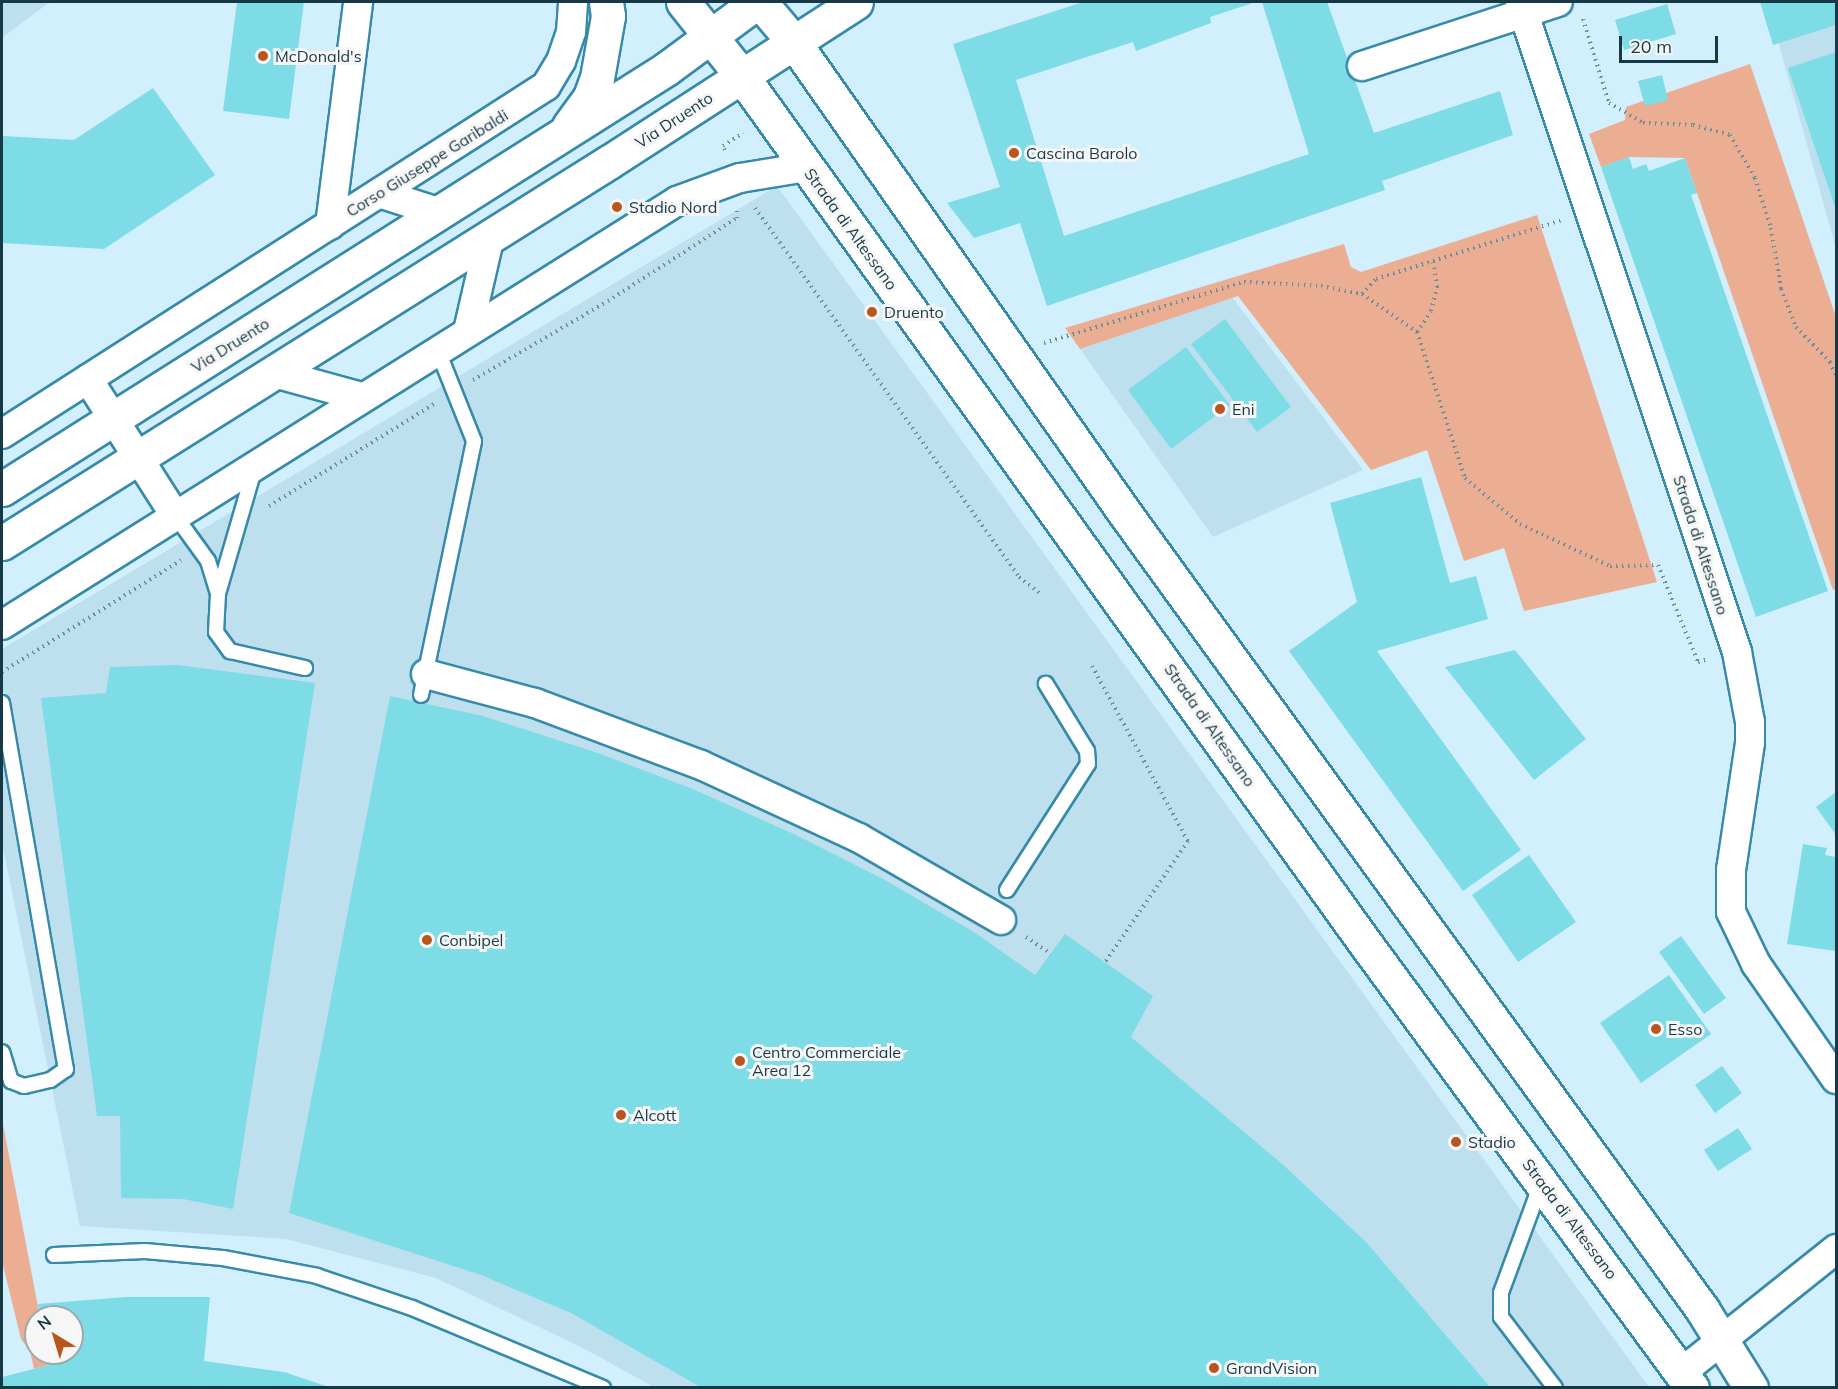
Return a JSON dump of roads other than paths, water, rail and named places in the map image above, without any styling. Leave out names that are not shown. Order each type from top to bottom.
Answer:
[{"type":"street","name":"Corso Giuseppe Garibaldi","points":[[330,225],[358,2]]},
{"type":"street","name":"Corso Giuseppe Garibaldi","points":[[330,225],[382,194],[546,86],[561,61],[571,32],[573,2]]},
{"type":"street","points":[[563,134],[590,97],[597,78],[608,16],[606,2]]},
{"type":"street","points":[[683,2],[741,75]]},
{"type":"street","points":[[759,2],[793,41],[1011,353],[1721,1339],[1751,1388]]},
{"type":"street","name":"Via Druento","points":[[2,489],[666,69],[759,2]]},
{"type":"street","name":"Via Druento","points":[[2,543],[274,374],[856,2]]},
{"type":"street","points":[[1362,66],[1522,6],[1569,7]]},
{"type":"street","name":"Strada di Altessano","points":[[1522,6],[1737,652],[1750,722],[1750,744],[1731,870],[1731,912],[1756,964],[1836,1079]]},
{"type":"street","name":"Strada di Altessano","points":[[741,75],[1365,943],[1687,1380],[1721,1339],[1836,1249]]},
{"type":"street","points":[[2,625],[255,463],[676,201],[741,178],[807,167]]},
{"type":"street","points":[[382,194],[438,212]]},
{"type":"street","points":[[2,434],[330,225]]},
{"type":"street","points":[[468,331],[490,236]]},
{"type":"street","points":[[274,374],[361,398]]},
{"type":"street","points":[[87,379],[174,514]]},
{"type":"street","points":[[423,685],[535,703],[700,765],[859,838],[1001,920]]},
{"type":"lane","points":[[423,685],[474,441],[438,351]]},
{"type":"lane","points":[[255,463],[218,594],[216,632],[230,651],[305,668]]},
{"type":"lane","points":[[174,514],[208,561],[218,594]]},
{"type":"lane","points":[[1007,890],[1088,764],[1087,751],[1046,684]]},
{"type":"lane","points":[[2,703],[66,1069],[50,1080],[24,1086],[12,1081],[2,1052]]},
{"type":"lane","points":[[1542,1182],[1501,1293],[1501,1317],[1555,1388]]},
{"type":"lane","points":[[54,1255],[145,1251],[223,1258],[318,1276],[412,1308],[603,1388]]},
{"type":"place","name":"McDonald's","points":[[263,56]]},
{"type":"place","name":"Cascina Barolo","points":[[1014,153]]},
{"type":"place","name":"Stadio Nord","points":[[617,207]]},
{"type":"place","name":"Druento","points":[[872,312]]},
{"type":"place","name":"Eni","points":[[1220,409]]},
{"type":"place","name":"Conbipel","points":[[427,940]]},
{"type":"place","name":"Esso","points":[[1656,1029]]},
{"type":"place","name":"Centro Commerciale Area 12","points":[[740,1061]]},
{"type":"place","name":"Alcott","points":[[621,1115]]},
{"type":"place","name":"Stadio","points":[[1456,1142]]},
{"type":"place","name":"GrandVision","points":[[1214,1368]]}]
